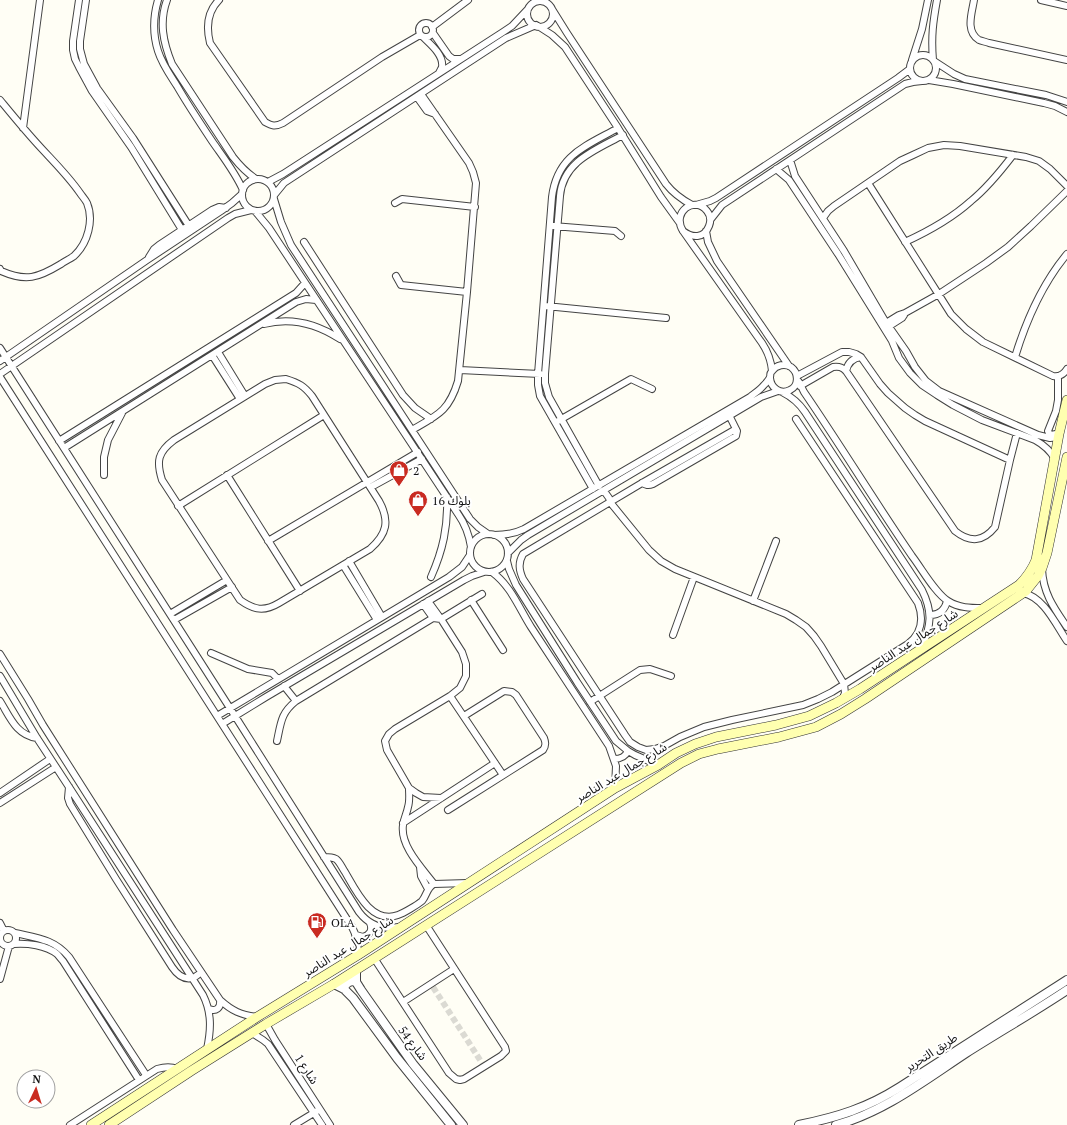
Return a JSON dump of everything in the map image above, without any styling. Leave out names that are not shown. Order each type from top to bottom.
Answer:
[{"type":"main road","name":"شارع جمال عبد الناصر","points":[[91,1125],[207,1049],[358,955],[616,788],[658,765],[676,753],[695,744],[716,737],[776,726],[809,716],[842,700],[1019,585],[1032,569],[1039,550],[1059,435],[1067,400]]},
{"type":"main road","name":"شارع جمال عبد الناصر","points":[[109,1125],[266,1024],[334,984],[681,763],[699,754],[779,737],[816,727],[872,695],[1023,593],[1033,584],[1042,568],[1047,553],[1066,463]]},
{"type":"main road","points":[[540,837],[540,843],[547,849]]},
{"type":"main road","points":[[521,849],[528,854],[530,859]]},
{"type":"street","points":[[23,128],[40,0]]},
{"type":"street","points":[[79,0],[73,41],[75,59],[92,91],[133,138],[189,226]]},
{"type":"street","points":[[86,0],[80,41],[80,49],[84,64],[103,102],[182,230]]},
{"type":"street","points":[[158,0],[154,24],[154,35],[158,52],[163,64],[232,170],[242,192],[242,200],[246,206],[253,211],[269,228],[447,497],[469,535],[471,547],[470,559],[473,565],[484,572]]},
{"type":"street","points":[[167,0],[163,16],[163,33],[166,49],[172,64],[239,166],[256,179]]},
{"type":"street","points":[[219,0],[211,11],[208,19],[207,31],[210,43],[265,122],[271,126],[278,126],[283,123],[382,57],[422,36],[430,36],[432,30],[468,0]]},
{"type":"street","points":[[922,81],[917,80],[911,73],[911,65],[922,29],[928,0]]},
{"type":"street","points":[[929,80],[936,72],[937,68],[934,60],[932,40],[933,21],[937,0]]},
{"type":"street","points":[[974,0],[970,23],[972,32],[979,40],[1067,60]]},
{"type":"street","points":[[1041,0],[1067,6]]},
{"type":"street","points":[[268,182],[283,174],[512,26],[534,2],[540,1],[552,5],[567,33],[666,184],[682,200],[706,209],[711,219]]},
{"type":"street","points":[[358,955],[356,935],[352,927],[0,376],[12,366],[228,218],[242,211],[262,211],[268,209],[272,204],[279,188],[290,179],[506,38],[537,26],[548,24],[552,20],[552,5]]},
{"type":"street","points":[[471,547],[477,538],[482,535],[514,534],[524,530],[750,397],[764,386],[770,378],[772,371],[768,352],[683,231],[679,222],[661,197],[565,47],[552,35],[530,20],[528,17],[528,10]]},
{"type":"street","points":[[438,74],[442,68],[441,61],[438,54],[422,36],[419,29],[422,24],[428,23],[449,56],[453,59],[461,59]]},
{"type":"street","points":[[679,222],[679,218],[684,210],[716,198],[898,78],[911,65],[915,58],[919,56],[929,56],[954,74],[965,79],[1046,95],[1067,102]]},
{"type":"street","points":[[683,231],[688,235],[695,236],[706,232],[709,228],[711,219],[722,205],[905,84],[929,80],[960,85],[1044,103],[1067,112]]},
{"type":"street","points":[[412,430],[440,413],[447,406],[454,394],[458,380],[476,183],[469,163],[435,114],[427,111],[419,96]]},
{"type":"street","points":[[0,100],[23,128],[72,181],[86,202],[90,216],[89,231],[83,244],[74,256],[52,270],[40,275],[26,278],[13,276],[0,269]]},
{"type":"street","points":[[596,487],[540,396],[538,374],[553,187],[560,170],[580,149],[618,128]]},
{"type":"street","points":[[596,487],[547,392],[545,374],[550,306],[560,189],[563,181],[571,167],[585,156],[622,135]]},
{"type":"street","points":[[823,218],[834,206],[900,161],[928,148],[960,146],[1026,157],[1039,161],[1050,169],[1067,186]]},
{"type":"street","points":[[580,149],[585,156]]},
{"type":"street","points":[[905,242],[928,231],[971,202],[987,187],[1013,155]]},
{"type":"street","points":[[790,160],[796,184],[838,254],[926,381],[938,391],[1037,438],[1048,448],[1055,460]]},
{"type":"street","points":[[776,169],[796,184],[816,206],[844,251],[888,328],[899,358],[910,373],[922,385],[937,396],[982,420],[1017,433],[1037,438],[1050,438],[1059,435]]},
{"type":"street","points":[[3,359],[147,260],[226,208],[242,192],[250,180],[261,179],[268,182],[273,187],[281,222],[291,245],[470,519],[478,527],[491,535],[500,538],[504,542],[507,547],[507,561],[510,573],[516,585],[616,741],[628,751],[658,765]]},
{"type":"street","points":[[868,183],[951,314],[966,329],[983,342],[1050,375],[1058,376],[1063,374],[1067,369]]},
{"type":"street","points":[[888,328],[902,318],[905,313],[939,294],[1008,247],[1067,191]]},
{"type":"street","points":[[395,203],[402,199],[475,207]]},
{"type":"street","points":[[816,206],[834,206]]},
{"type":"street","points":[[147,260],[154,249],[215,208],[226,208]]},
{"type":"street","points":[[550,226],[615,230],[621,236]]},
{"type":"street","points":[[706,232],[708,242],[717,261],[789,366],[793,368],[800,386],[897,534],[937,591],[947,601],[960,607],[983,608]]},
{"type":"street","points":[[304,242],[403,395],[415,408],[431,419]]},
{"type":"street","points":[[1015,357],[1030,315],[1040,294],[1067,254]]},
{"type":"street","points":[[396,276],[401,285],[467,292]]},
{"type":"street","points":[[59,440],[296,293],[305,283]]},
{"type":"street","points":[[64,448],[296,302],[306,299],[316,300]]},
{"type":"street","points":[[543,305],[666,318]]},
{"type":"street","points":[[258,326],[273,322],[288,321],[303,323],[331,333],[343,342]]},
{"type":"street","points":[[35,337],[42,346]]},
{"type":"street","points":[[0,348],[3,359],[12,366],[358,912],[370,923],[385,928],[401,926]]},
{"type":"street","points":[[797,377],[842,352],[856,354],[862,357],[880,384],[905,408],[925,421],[1010,460]]},
{"type":"street","points":[[215,353],[242,398]]},
{"type":"street","points":[[846,371],[847,366],[853,359],[862,357]]},
{"type":"street","points":[[772,371],[777,366],[789,366]]},
{"type":"street","points":[[800,386],[833,367],[838,366],[846,371],[955,531],[962,537],[971,540],[981,539],[989,534],[995,527],[1017,433]]},
{"type":"street","points":[[814,367],[819,375]]},
{"type":"street","points":[[460,370],[545,374]]},
{"type":"street","points":[[1058,376],[1058,400],[1056,411],[1048,430],[1051,435],[1059,435]]},
{"type":"street","points":[[508,553],[520,540],[761,398],[788,391],[793,388],[796,384],[797,377]]},
{"type":"street","points":[[770,378],[772,386],[780,392],[792,397],[799,404],[926,598],[930,615],[928,631],[922,647]]},
{"type":"street","points":[[555,422],[631,379],[652,389]]},
{"type":"street","points":[[275,380],[296,382],[306,388],[324,415],[369,484],[384,510],[386,521],[384,532],[378,542],[370,549],[271,608],[260,609],[249,606],[240,600],[162,480],[158,469],[160,456],[166,446],[174,440],[242,398],[275,380]]},
{"type":"street","points":[[380,396],[387,392]]},
{"type":"street","points":[[104,475],[104,457],[108,440],[124,410]]},
{"type":"street","points":[[982,420],[986,413]]},
{"type":"street","points":[[178,506],[324,415]]},
{"type":"street","points":[[730,417],[736,429],[523,554],[520,560],[519,567],[523,579],[599,697],[630,742],[646,750],[664,746],[680,737],[704,727],[803,705],[818,699],[908,644],[915,637],[920,628],[921,613],[918,603],[796,419]]},
{"type":"street","points":[[83,425],[88,432]]},
{"type":"street","points":[[815,448],[824,442]]},
{"type":"street","points":[[268,541],[369,484],[418,452]]},
{"type":"street","points":[[369,484],[422,459]]},
{"type":"street","points":[[227,476],[300,591]]},
{"type":"street","points":[[601,492],[605,501],[610,502],[649,550],[661,561],[675,569],[786,614],[796,620],[806,627],[814,636],[844,684],[850,688],[860,689]]},
{"type":"street","points":[[431,577],[438,562],[444,541],[447,497]]},
{"type":"street","points":[[753,601],[776,542]]},
{"type":"street","points":[[217,716],[459,571],[470,555]]},
{"type":"street","points":[[893,566],[902,560]]},
{"type":"street","points":[[349,561],[379,619]]},
{"type":"street","points":[[222,724],[426,602],[472,576],[484,572],[492,572],[501,568],[507,561]]},
{"type":"street","points":[[343,565],[379,619]]},
{"type":"street","points":[[1042,568],[1043,582],[1047,596],[1067,627]]},
{"type":"street","points":[[492,572],[505,583],[530,625],[609,746],[614,759],[616,788]]},
{"type":"street","points":[[673,635],[694,577]]},
{"type":"street","points":[[170,614],[227,580]]},
{"type":"street","points":[[174,620],[232,587]]},
{"type":"street","points":[[1023,593],[1034,597],[1043,604],[1067,641]]},
{"type":"street","points":[[278,740],[283,716],[288,707],[296,701],[433,618],[441,619],[482,594]]},
{"type":"street","points":[[1043,604],[1043,600],[1047,596]]},
{"type":"street","points":[[471,600],[503,650]]},
{"type":"street","points":[[930,615],[942,612],[947,601]]},
{"type":"street","points":[[426,602],[433,618]]},
{"type":"street","points":[[426,602],[441,619],[462,652],[466,664],[466,676],[460,688],[450,696],[395,729],[389,734],[385,741],[387,750],[409,788],[410,798],[403,823],[403,838],[420,867],[434,884]]},
{"type":"street","points":[[211,653],[248,669],[268,671],[278,679]]},
{"type":"street","points":[[0,654],[43,726],[173,930],[220,1000],[237,1012],[246,1016],[257,1017]]},
{"type":"street","points":[[590,702],[640,670],[650,670],[671,676]]},
{"type":"street","points":[[0,676],[50,759],[203,995],[209,1009],[210,1029],[207,1049]]},
{"type":"street","points":[[842,700],[844,684]]},
{"type":"street","points":[[284,686],[296,701]]},
{"type":"street","points":[[262,689],[266,697]]},
{"type":"street","points":[[448,810],[543,750],[546,742],[516,695],[508,691],[504,691],[464,716]]},
{"type":"street","points":[[450,696],[503,775]]},
{"type":"street","points":[[0,701],[18,730],[30,737],[37,738]]},
{"type":"street","points":[[614,759],[623,758],[628,751]]},
{"type":"street","points":[[0,793],[50,759]]},
{"type":"street","points":[[403,823],[495,763]]},
{"type":"street","points":[[0,803],[56,767]]},
{"type":"street","points":[[468,781],[475,793]]},
{"type":"street","points":[[13,784],[18,791]]},
{"type":"street","points":[[69,787],[68,798],[70,804],[176,974],[184,978],[192,978],[201,973]]},
{"type":"street","points":[[409,788],[423,797],[441,798]]},
{"type":"street","points":[[324,858],[330,857],[338,861],[363,902],[371,910],[383,916],[399,914],[421,902],[431,885],[470,883]]},
{"type":"street","points":[[420,867],[420,876],[428,889]]},
{"type":"street","points":[[0,923],[4,931]]},
{"type":"street","points":[[356,935],[363,937],[370,934],[372,926],[370,923]]},
{"type":"street","points":[[374,958],[452,1077],[460,1080],[504,1053],[506,1050],[505,1047],[426,926]]},
{"type":"street","points":[[139,1080],[63,961],[57,954],[40,946],[23,944],[6,946],[1,945],[0,936],[4,931],[11,930],[15,933],[53,943],[62,949],[69,957],[146,1075]]},
{"type":"street","points":[[164,935],[173,930]]},
{"type":"street","points":[[0,978],[11,945],[16,939],[15,933]]},
{"type":"street","points":[[403,1002],[432,986],[454,969]]},
{"type":"street","points":[[344,989],[344,986],[348,982],[356,982],[356,970]]},
{"type":"street","name":"طريق التحرير","points":[[800,1125],[851,1112],[889,1094],[1067,980]]},
{"type":"street","name":"شارع 54","points":[[356,982],[400,1046],[463,1125]]},
{"type":"street","name":"شارع 54","points":[[334,984],[344,989],[353,998],[397,1058],[451,1125]]},
{"type":"street","name":"طريق التحرير","points":[[836,1125],[856,1119],[892,1101],[1067,990]]},
{"type":"street","points":[[209,1009],[216,1010],[219,1008],[220,1000]]},
{"type":"street","points":[[98,1015],[104,1011]]},
{"type":"street","name":"شارع 1","points":[[266,1024],[330,1125]]},
{"type":"street","name":"شارع 1","points":[[252,1033],[268,1044],[322,1125]]},
{"type":"street","points":[[70,1125],[157,1069],[170,1067],[177,1069]]},
{"type":"street","points":[[294,1125],[320,1108]]},
{"type":"tunnel","points":[[433,987],[482,1063]]},
{"type":"place","name":"2","points":[[399,487]]},
{"type":"place","name":"بلوك 16","points":[[418,517]]},
{"type":"place","name":"OLA","points":[[317,939]]}]
